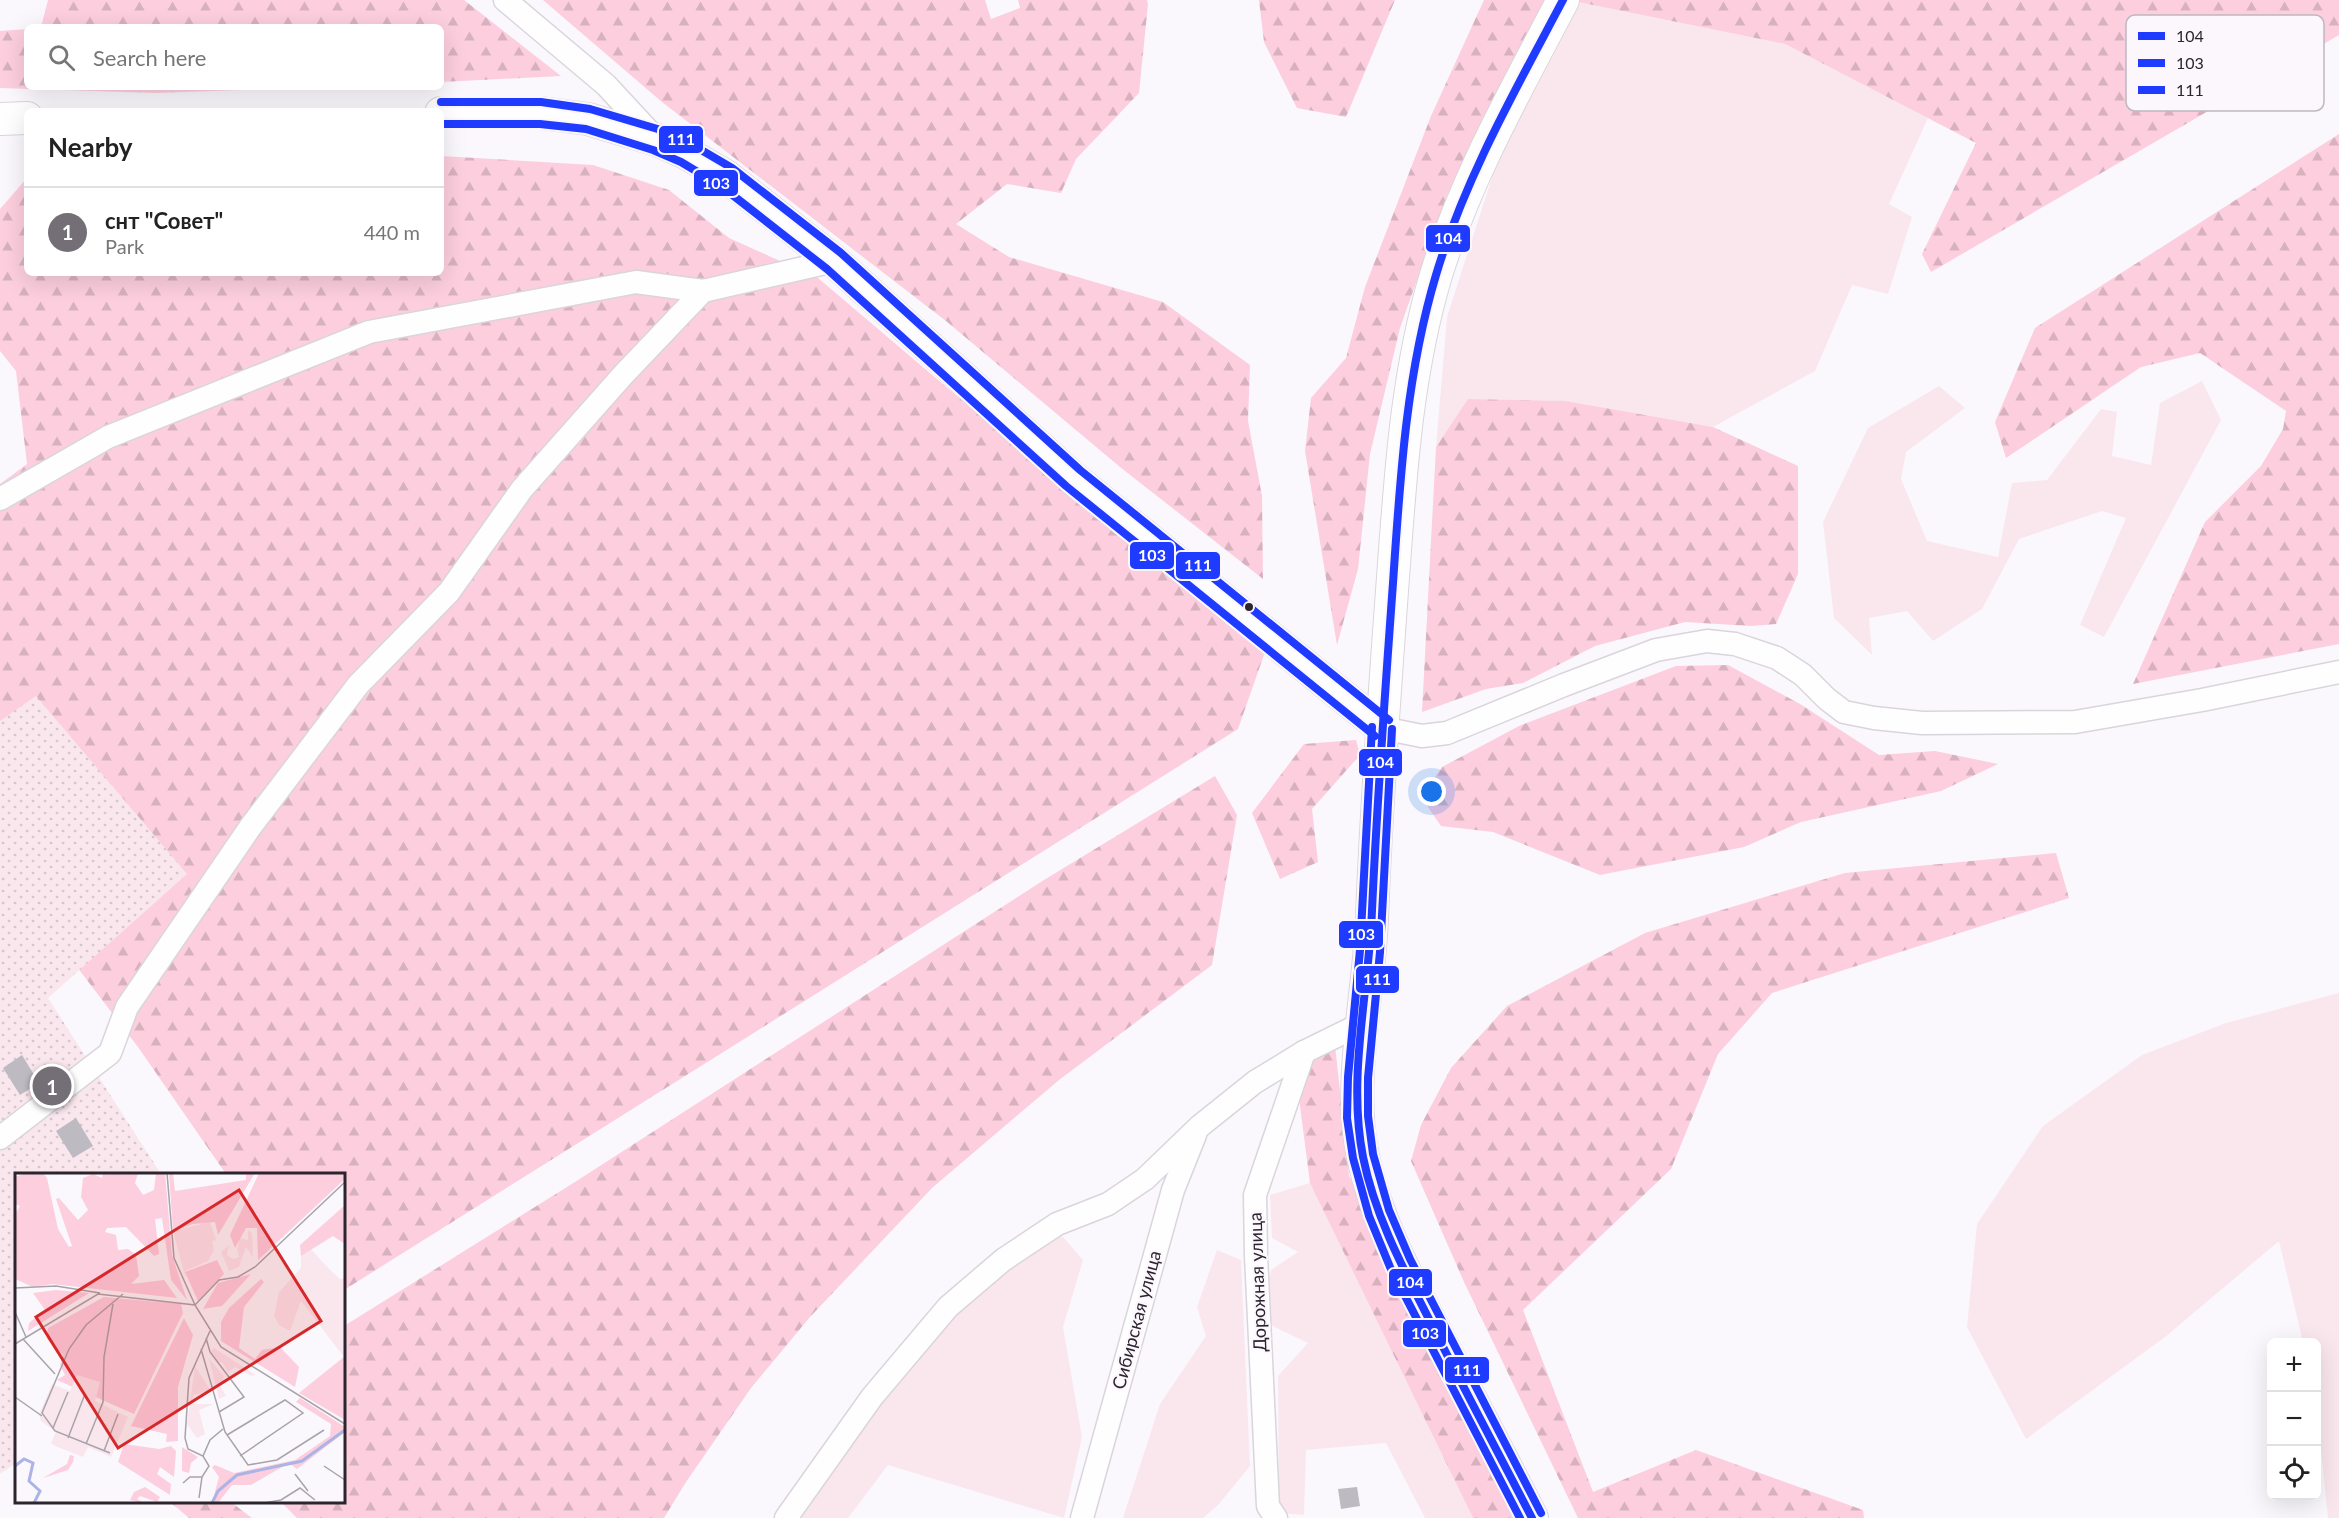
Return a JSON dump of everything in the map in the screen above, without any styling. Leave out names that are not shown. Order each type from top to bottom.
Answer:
[{"type":"main road","points":[[1532,1518],[1400,1263],[1379,1213],[1363,1156],[1357,1117],[1358,1077],[1370,951],[1382,728],[1403,438],[1409,392],[1424,322],[1447,244],[1472,178],[1497,125],[1563,0]]},
{"type":"main road","points":[[444,113],[525,113],[565,116],[612,125],[657,140],[686,153],[727,177],[834,261],[1073,478],[1382,728]]},
{"type":"main road","points":[[0,119],[24,118]]},
{"type":"street","points":[[505,0],[606,85],[657,140]]},
{"type":"street","points":[[0,499],[108,437],[369,332],[636,282],[703,291],[834,261]]},
{"type":"street","points":[[0,1137],[110,1053],[127,1007],[251,826],[358,685],[449,592],[522,489],[703,291]]},
{"type":"street","points":[[1382,728],[1422,736],[1447,733],[1656,650],[1707,641],[1735,644],[1777,658],[1803,675],[1844,712],[1922,723],[2075,722],[2202,700],[2339,672]]},
{"type":"street","points":[[786,1518],[872,1398],[948,1306],[1003,1260],[1057,1224],[1108,1204],[1145,1179],[1200,1126],[1255,1082],[1304,1052],[1363,1023]]},
{"type":"street","name":"Дорожная улица","points":[[1276,1518],[1268,1506],[1255,1195],[1304,1052]]},
{"type":"street","name":"Сибирская улица","points":[[1082,1518],[1173,1190],[1200,1126]]},
{"type":"shaded area","points":[[1578,2],[1785,44],[1928,118],[1889,204],[1912,217],[1888,294],[1852,285],[1815,371],[1713,427],[1565,402],[1469,399],[1436,447],[1447,317],[1496,165]]},
{"type":"shaded area","points":[[2202,381],[2221,420],[2104,637],[2080,625],[2126,518],[2102,511],[2019,539],[1982,609],[1933,641],[1907,611],[1869,618],[1872,655],[1834,618],[1823,522],[1868,428],[1939,386],[1965,408],[1906,452],[1901,479],[1927,541],[1998,557],[2012,483],[2047,480],[2101,409],[2117,412],[2112,456],[2151,465],[2160,403]]},
{"type":"shaded area","points":[[36,696],[187,874],[48,998],[160,1173],[15,1173],[15,1464],[0,1474],[0,721]]},
{"type":"shaded area","points":[[2339,993],[2339,1518],[2328,1518],[2321,1449],[2321,1338],[2302,1338],[2279,1241],[2165,1337],[2026,1439],[1967,1327],[1977,1224],[2043,1126],[2142,1055],[2226,1023]]},
{"type":"shaded area","points":[[1310,1183],[1473,1518],[1425,1518],[1386,1443],[1306,1450],[1304,1515],[1279,1513],[1278,1376],[1308,1343],[1260,1320],[1271,1270],[1298,1252],[1272,1238],[1270,1195]]},
{"type":"shaded area","points":[[1062,1236],[1083,1260],[1063,1327],[1082,1437],[1064,1518],[888,1465],[848,1518],[798,1518],[897,1378],[989,1280]]},
{"type":"shaded area","points":[[1217,1250],[1241,1260],[1250,1466],[1218,1505],[1203,1518],[1123,1518],[1160,1404],[1206,1336],[1197,1307]]},
{"type":"green space","points":[[48,0],[464,0],[561,76],[444,82],[444,24],[42,24]]},
{"type":"green space","points":[[543,0],[985,0],[991,19],[1020,8],[1018,0],[1147,0],[1139,93],[1076,159],[1061,193],[1007,184],[956,224],[1009,257],[1163,302],[1250,365],[1248,421],[1262,496],[1263,579],[1120,467],[946,321],[662,102]]},
{"type":"green space","points":[[1259,0],[1395,0],[1346,117],[1297,108],[1264,42]]},
{"type":"green space","points":[[1484,0],[1547,0],[1447,195],[1400,328],[1370,454],[1358,569],[1337,645],[1305,451],[1311,398],[1346,358],[1365,287],[1431,116]]},
{"type":"green space","points":[[1579,0],[2339,0],[2339,35],[2324,44],[2324,15],[2126,15],[2126,111],[2208,111],[1931,272],[1922,254],[1976,143],[1785,44],[1578,2]]},
{"type":"green space","points":[[24,29],[24,89],[0,88],[0,31]]},
{"type":"green space","points":[[62,90],[244,90],[156,93]]},
{"type":"green space","points":[[2339,134],[2339,644],[2133,684],[2205,522],[2261,466],[2283,429],[2286,411],[2200,353],[2141,367],[2006,458],[1995,422],[2035,328]]},
{"type":"green space","points":[[444,156],[593,165],[669,190],[729,238],[818,278],[990,424],[1266,649],[1238,729],[345,1289],[345,1173],[225,1173],[138,1047],[0,866],[0,484],[27,464],[16,371],[0,351],[0,209],[24,181],[24,276],[444,276]]},
{"type":"green space","points":[[1468,399],[1565,401],[1713,427],[1798,466],[1798,574],[1776,624],[1751,626],[1685,622],[1595,646],[1523,683],[1486,689],[1422,712],[1436,447]]},
{"type":"green space","points":[[1728,665],[1800,704],[1879,755],[1935,751],[1998,764],[1941,791],[1801,822],[1744,847],[1600,875],[1493,832],[1441,826],[1421,797],[1442,767],[1519,726],[1676,666]]},
{"type":"green space","points":[[1356,740],[1360,755],[1312,809],[1318,862],[1280,879],[1252,813],[1304,744]]},
{"type":"green space","points":[[1215,776],[1237,815],[1212,965],[1059,1080],[932,1188],[810,1317],[751,1388],[664,1518],[297,1518],[282,1503],[345,1503],[345,1325],[575,1182],[1044,880]]},
{"type":"green space","points":[[2056,853],[2069,898],[1772,993],[1718,1054],[1671,1169],[1523,1310],[1593,1492],[1696,1450],[1863,1510],[1864,1518],[1578,1518],[1464,1282],[1411,1161],[1421,1125],[1451,1068],[1507,1006],[1645,933],[1845,873]]},
{"type":"green space","points":[[1335,1045],[1349,1176],[1513,1518],[1473,1518],[1310,1183],[1296,1075]]},
{"type":"green space","points":[[171,1503],[232,1503],[252,1518],[189,1518]]},
{"type":"building","points":[[22,1055],[39,1083],[20,1095],[3,1068]]},
{"type":"building","points":[[76,1118],[93,1146],[73,1158],[56,1131]]},
{"type":"building","points":[[1357,1487],[1360,1506],[1341,1509],[1338,1489]]},
{"type":"transit line","name":"104","points":[[1532,1518],[1412,1286],[1383,1223],[1363,1157],[1357,1096],[1360,1034],[1370,941],[1398,505],[1411,389],[1418,351],[1436,275],[1461,204],[1493,134],[1563,0]]},
{"type":"transit line","name":"111","points":[[441,102],[541,102],[590,109],[661,130],[691,144],[732,168],[841,253],[1080,470],[1389,720]]},
{"type":"transit line","name":"103","points":[[444,124],[540,124],[586,129],[653,150],[681,162],[721,186],[827,269],[1066,486],[1375,736]]},
{"type":"transit line","name":"103","points":[[1372,727],[1360,950],[1348,1077],[1347,1118],[1353,1158],[1369,1216],[1390,1267],[1520,1518]]},
{"type":"transit line","name":"111","points":[[1392,729],[1380,952],[1368,1078],[1368,1116],[1373,1154],[1389,1210],[1410,1259],[1541,1513]]},
{"type":"place","name":"снт \"Совет\"","points":[[52,1086]]}]
